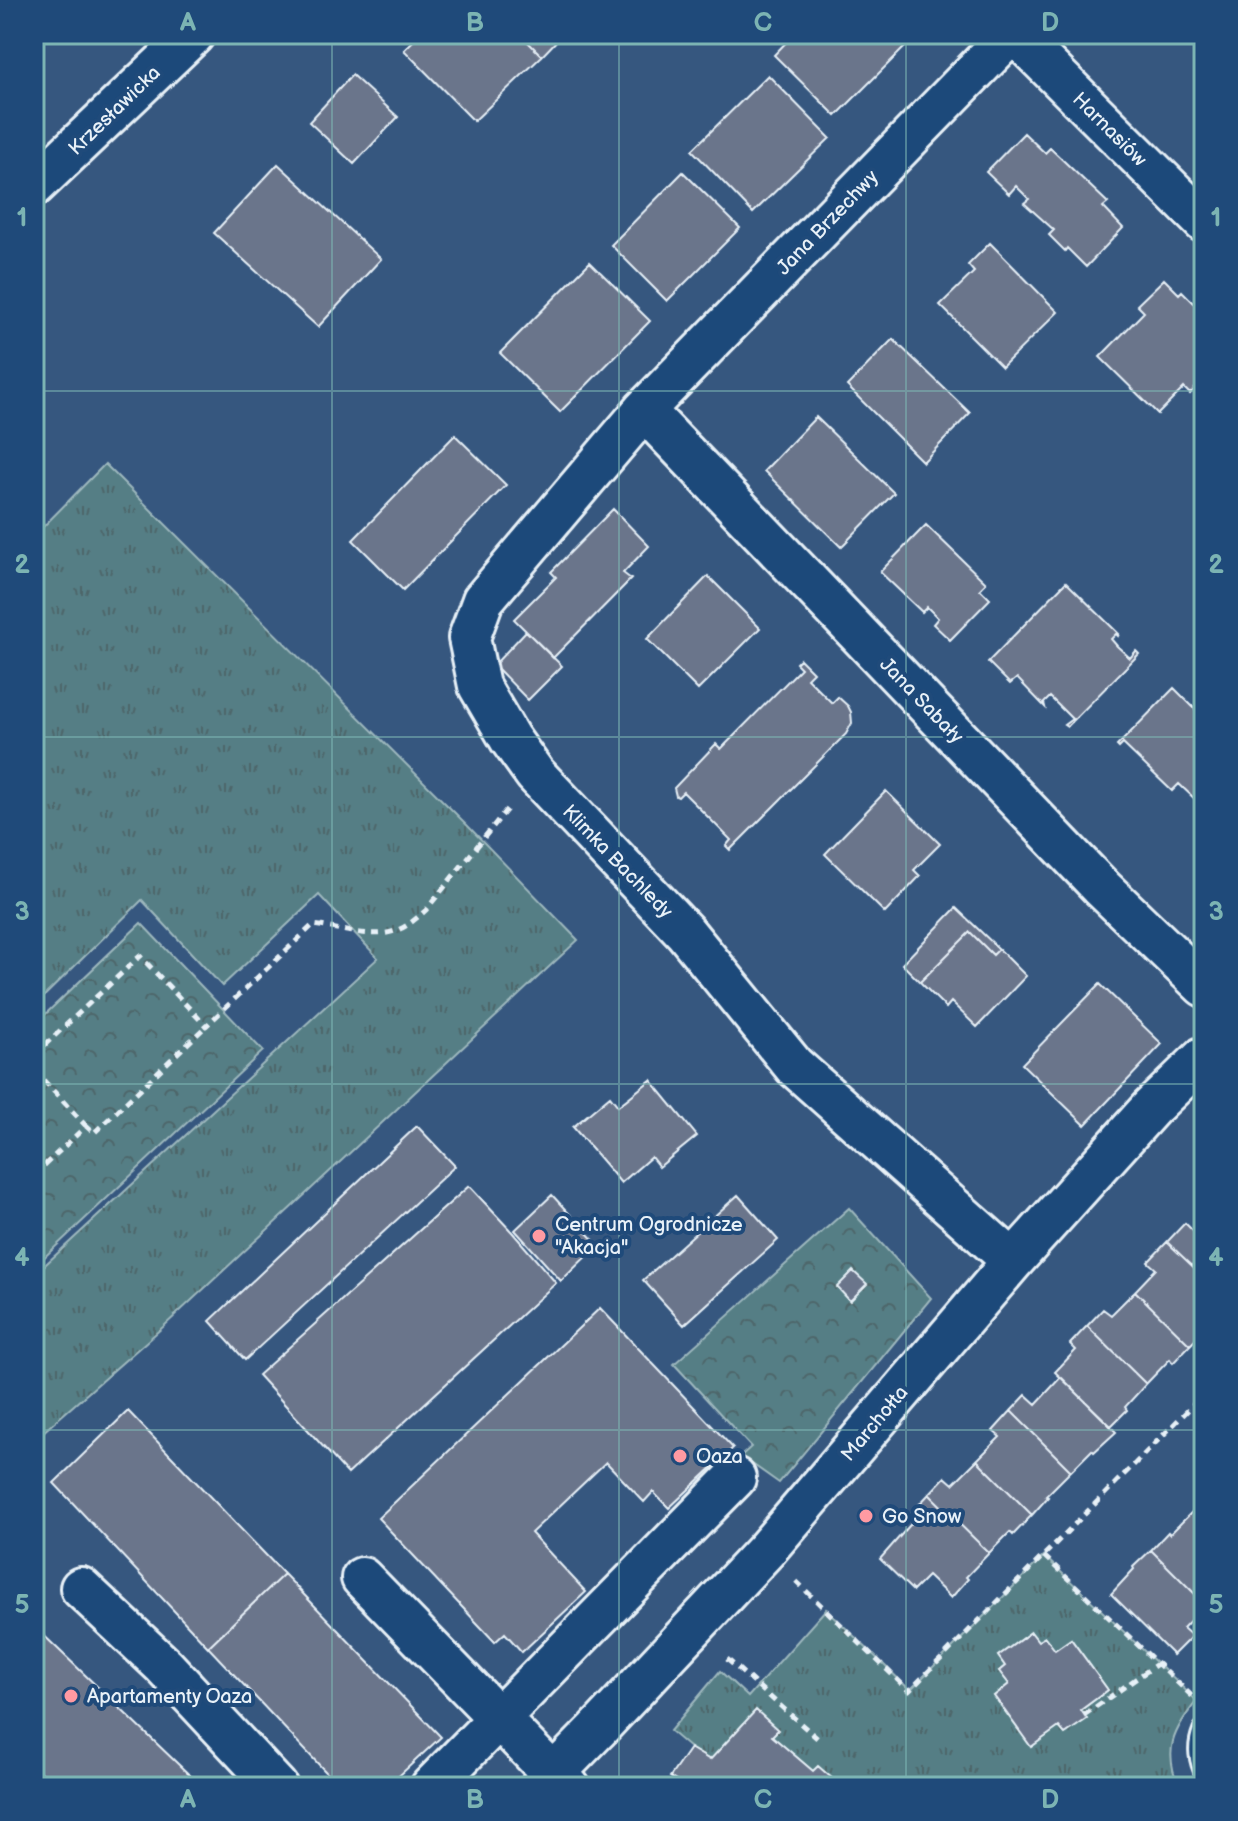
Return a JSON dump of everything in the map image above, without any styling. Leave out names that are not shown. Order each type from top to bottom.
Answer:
[{"type":"street","name":"Krzesławicka","points":[[34,186],[194,34]]},
{"type":"street","name":"Jana Brzechwy","points":[[644,410],[1011,34]]},
{"type":"street","name":"Harnasiów","points":[[1017,34],[1204,222]]},
{"type":"street","name":"Klimka Bachledy","points":[[644,410],[483,600],[469,638],[479,686],[535,774],[685,932],[794,1066],[1013,1261]]},
{"type":"street","name":"Jana Sabały","points":[[644,410],[1100,886],[1204,986]]},
{"type":"street","name":"Marchołta","points":[[554,1783],[597,1730],[766,1550],[1013,1261],[1151,1108],[1204,1057]]},
{"type":"street","points":[[431,1787],[735,1478]]},
{"type":"street","points":[[362,1578],[499,1718],[554,1783]]},
{"type":"street","points":[[81,1588],[164,1666],[277,1787]]},
{"type":"lane","points":[[1204,1731],[1200,1751],[1204,1768]]},
{"type":"path","points":[[34,1070],[94,1133],[313,925],[377,934],[396,931],[411,923],[426,910],[535,774]]},
{"type":"path","points":[[34,1055],[140,956],[206,1026]]},
{"type":"path","points":[[34,1175],[86,1126]]},
{"type":"path","points":[[787,1572],[909,1691],[1204,1394]]},
{"type":"path","points":[[1044,1556],[1197,1701]]},
{"type":"path","points":[[717,1650],[818,1739]]},
{"type":"path","points":[[1084,1715],[1157,1664]]},
{"type":"green space","points":[[105,464],[578,940],[163,1327],[34,1440],[34,1275],[378,958],[319,895],[222,986],[142,900],[34,1006],[34,536]]},
{"type":"green space","points":[[141,923],[263,1051],[34,1267],[34,1025]]},
{"type":"green space","points":[[849,1208],[931,1298],[779,1483],[741,1456],[751,1447],[674,1364]]},
{"type":"green space","points":[[1044,1556],[1197,1701],[1173,1741],[1172,1762],[1179,1787],[842,1787],[818,1766],[813,1771],[772,1736],[777,1730],[710,1760],[670,1731],[720,1671],[748,1697],[826,1609],[910,1690]],"holes":[[[1031,1632],[1038,1641],[1055,1650],[1071,1639],[1108,1690],[1081,1710],[1086,1719],[1065,1734],[1059,1727],[1031,1746],[994,1696],[1009,1684],[999,1671],[1005,1666],[998,1656]]]},
{"type":"building","points":[[420,34],[520,34],[542,56],[474,121],[404,50]]},
{"type":"building","points":[[520,34],[563,34],[542,56]]},
{"type":"building","points":[[794,34],[906,34],[912,40],[836,116],[774,55]]},
{"type":"building","points":[[352,75],[398,117],[354,164],[309,122]]},
{"type":"building","points":[[768,75],[830,138],[753,213],[692,150]]},
{"type":"building","points":[[1024,133],[1045,153],[1050,148],[1108,203],[1103,207],[1123,228],[1086,267],[1049,235],[1054,230],[1024,203],[1029,199],[1016,186],[1009,194],[986,172]]},
{"type":"building","points":[[278,164],[381,259],[318,327],[214,233]]},
{"type":"building","points":[[683,172],[740,228],[667,301],[611,245]]},
{"type":"building","points":[[990,243],[1058,312],[1002,367],[940,305],[974,272],[968,265]]},
{"type":"building","points":[[590,262],[650,321],[560,412],[500,353]]},
{"type":"building","points":[[1164,279],[1179,294],[1182,291],[1199,308],[1196,311],[1202,317],[1204,315],[1204,379],[1190,394],[1184,388],[1158,414],[1100,357],[1144,312],[1137,305]]},
{"type":"building","points":[[893,339],[970,413],[923,462],[847,386]]},
{"type":"building","points":[[816,417],[894,493],[841,547],[764,471]]},
{"type":"building","points":[[455,435],[506,485],[403,590],[353,540]]},
{"type":"building","points":[[613,509],[649,546],[623,573],[631,579],[553,658],[514,619],[556,577],[551,572]]},
{"type":"building","points":[[926,525],[986,583],[980,589],[990,599],[950,640],[933,624],[938,618],[927,607],[922,612],[880,572]]},
{"type":"building","points":[[708,576],[760,628],[698,690],[647,639]]},
{"type":"building","points":[[1066,582],[1119,634],[1111,639],[1117,646],[1130,658],[1136,651],[1139,654],[1067,727],[1064,725],[1072,719],[1050,697],[1044,703],[1045,707],[1017,678],[1010,684],[988,662]]},
{"type":"building","points":[[526,631],[562,666],[528,700],[494,665]]},
{"type":"building","points":[[800,659],[813,672],[807,678],[832,703],[838,697],[848,706],[852,723],[846,734],[730,850],[726,846],[731,840],[683,792],[676,796],[674,788],[716,744],[721,749],[801,668],[796,663]]},
{"type":"building","points":[[1174,688],[1204,718],[1204,793],[1197,801],[1179,784],[1172,791],[1123,744],[1119,748],[1117,746]]},
{"type":"building","points":[[886,791],[940,844],[914,870],[920,876],[885,913],[825,854]]},
{"type":"building","points":[[956,908],[999,949],[993,955],[970,932],[920,982],[902,964]]},
{"type":"building","points":[[970,932],[993,955],[999,949],[1026,976],[977,1027],[951,1002],[946,1008],[920,982]]},
{"type":"building","points":[[1100,984],[1162,1044],[1085,1125],[1022,1064]]},
{"type":"building","points":[[651,1080],[697,1136],[659,1167],[651,1157],[621,1183],[573,1127],[610,1096],[618,1106]]},
{"type":"building","points":[[417,1126],[455,1166],[245,1360],[210,1321]]},
{"type":"building","points":[[469,1186],[556,1283],[348,1474],[258,1375]]},
{"type":"building","points":[[552,1195],[598,1245],[561,1281],[515,1230]]},
{"type":"building","points":[[738,1195],[778,1240],[684,1325],[643,1280]]},
{"type":"building","points":[[1204,1219],[1204,1277],[1167,1242],[1185,1223],[1193,1231]]},
{"type":"building","points":[[1167,1242],[1204,1277],[1204,1331],[1190,1345],[1135,1291],[1156,1269],[1148,1262]]},
{"type":"building","points":[[853,1271],[867,1284],[850,1301],[837,1287]]},
{"type":"building","points":[[1135,1291],[1190,1345],[1173,1363],[1170,1359],[1146,1384],[1087,1326],[1103,1309],[1111,1315]]},
{"type":"building","points":[[600,1308],[733,1448],[669,1508],[653,1492],[644,1502],[606,1462],[531,1533],[586,1592],[522,1652],[505,1633],[495,1642],[378,1518]]},
{"type":"building","points":[[1087,1326],[1146,1384],[1111,1426],[1055,1372],[1076,1350],[1070,1344]]},
{"type":"building","points":[[1061,1377],[1116,1432],[1071,1471],[1011,1411],[1026,1395],[1036,1404]]},
{"type":"building","points":[[128,1411],[284,1574],[208,1647],[54,1483]]},
{"type":"building","points":[[1011,1411],[1071,1471],[1032,1515],[977,1460],[1000,1437],[993,1431]]},
{"type":"building","points":[[977,1460],[1032,1515],[1013,1535],[1010,1532],[989,1553],[929,1494],[945,1477],[953,1484]]},
{"type":"building","points":[[929,1494],[989,1553],[951,1598],[928,1576],[913,1591],[880,1559],[917,1517],[912,1512]]},
{"type":"building","points":[[1204,1500],[1204,1520],[1194,1510]]},
{"type":"building","points":[[1194,1510],[1204,1520],[1204,1603],[1151,1550]]},
{"type":"building","points":[[1151,1550],[1204,1603],[1183,1628],[1192,1636],[1173,1655],[1111,1594]]},
{"type":"building","points":[[284,1574],[441,1737],[387,1787],[360,1787],[352,1779],[340,1787],[208,1647]]},
{"type":"building","name":"Apartamenty Oaza","points":[[34,1626],[202,1787],[55,1787],[34,1766]]},
{"type":"building","points":[[1031,1632],[1038,1641],[1045,1637],[1055,1650],[1071,1639],[1108,1690],[1081,1710],[1087,1719],[1065,1734],[1059,1727],[1031,1747],[994,1696],[1009,1684],[999,1671],[1005,1666],[998,1656]]},
{"type":"building","points":[[756,1710],[778,1730],[772,1736],[813,1771],[818,1766],[842,1787],[685,1787],[670,1777],[690,1748],[710,1760]]},
{"type":"place","name":"Centrum Ogrodnicze \"Akacja\"","points":[[539,1236]]},
{"type":"place","name":"Oaza","points":[[680,1456]]},
{"type":"place","name":"Go Snow","points":[[866,1516]]},
{"type":"place","name":"Apartamenty Oaza","points":[[71,1696]]}]
